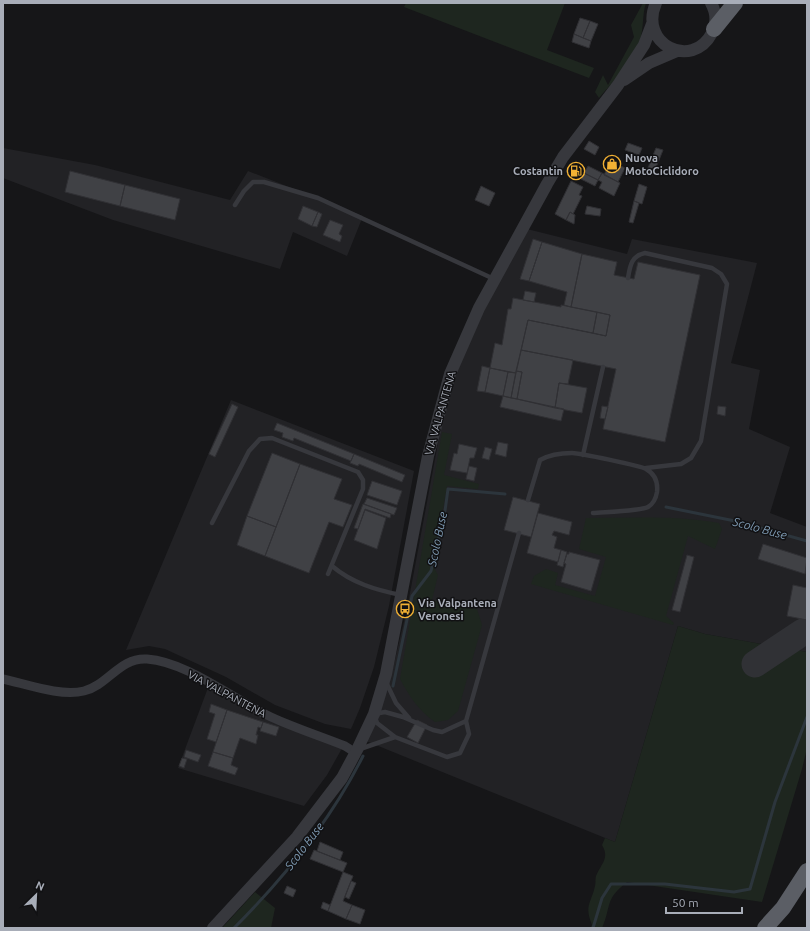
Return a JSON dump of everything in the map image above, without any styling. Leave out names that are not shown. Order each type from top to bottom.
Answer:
[{"type":"highway","points":[[714,29],[735,3]]},
{"type":"highway","points":[[765,928],[783,908],[807,871]]},
{"type":"street","name":"VIA VALPANTENA","points":[[213,928],[297,837],[342,778],[374,714],[386,674],[428,456],[450,374],[479,308],[547,184],[580,134],[618,85],[644,45],[652,24],[652,16],[656,3]]},
{"type":"street","points":[[711,3],[715,12],[714,29]]},
{"type":"street","points":[[652,24],[660,41],[677,51]]},
{"type":"street","name":"VIA VALPANTENA","points":[[618,85],[649,62],[677,51],[689,51],[700,47],[709,39],[714,29]]},
{"type":"street","name":"VIA VALPANTENA","points":[[3,679],[63,693],[83,692],[100,683],[120,667],[135,660],[147,659],[160,662],[195,676],[270,717],[356,751]]},
{"type":"lane","points":[[235,205],[244,191],[253,182],[264,182],[318,198],[494,279]]},
{"type":"lane","points":[[528,500],[540,460],[549,455],[572,453],[646,468],[681,464],[690,458],[701,441],[727,284],[721,274],[712,268],[645,253],[639,254],[633,259],[628,278]]},
{"type":"lane","points":[[583,455],[604,366]]},
{"type":"lane","points":[[212,523],[249,451],[260,439],[272,438],[358,472],[363,480],[364,489],[328,574]]},
{"type":"lane","points":[[593,513],[647,508],[654,501],[657,485],[654,476],[646,468]]},
{"type":"lane","points":[[466,721],[442,732],[433,730],[410,719],[385,712],[374,714],[377,723],[395,737],[447,757],[460,753],[469,734],[466,721],[519,533]]},
{"type":"lane","points":[[332,566],[349,579],[402,596]]},
{"type":"lane","points":[[386,674],[387,685],[396,703],[410,719]]},
{"type":"lane","points":[[356,751],[395,737]]},
{"type":"shaded area","points":[[406,3],[565,3],[547,50],[594,68],[589,78],[404,7]]},
{"type":"shaded area","points":[[643,3],[646,3],[641,35],[637,48],[629,64],[599,98],[595,92],[603,75],[608,85],[634,37],[631,25]]},
{"type":"shaded area","points":[[3,148],[95,165],[230,200],[248,171],[363,216],[347,256],[293,232],[280,269],[113,220],[3,178]]},
{"type":"shaded area","points":[[527,229],[627,254],[632,239],[757,263],[731,363],[760,370],[749,429],[790,447],[770,513],[807,527],[807,652],[705,634],[678,626],[615,842],[366,741],[392,672],[407,609],[441,427],[453,383],[472,332]]},
{"type":"shaded area","points":[[231,400],[414,471],[389,606],[374,667],[351,729],[325,724],[275,705],[226,677],[165,649],[149,646],[126,650]]},
{"type":"shaded area","points":[[442,432],[452,434],[444,475],[479,484],[478,489],[447,486],[433,566],[438,575],[432,600],[477,609],[482,625],[458,711],[448,720],[435,722],[415,703],[400,679]]},
{"type":"shaded area","points":[[586,518],[669,518],[702,520],[719,523],[722,529],[715,549],[688,536],[666,616],[674,623],[673,625],[531,584],[534,576],[546,569],[558,573],[555,585],[595,596],[606,557],[579,549]]},
{"type":"shaded area","points":[[678,626],[705,634],[807,652],[807,748],[802,769],[762,902],[627,882],[612,898],[602,928],[590,928],[592,925],[588,909],[596,876],[605,857],[602,845],[605,838],[615,842]]},
{"type":"shaded area","points":[[209,685],[243,704],[345,743],[327,775],[304,806],[178,768]]},
{"type":"shaded area","points":[[255,892],[275,908],[271,928],[222,928]]},
{"type":"building","points":[[580,18],[590,21],[583,38],[574,34]]},
{"type":"building","points":[[590,21],[598,24],[591,41],[583,38]]},
{"type":"building","points":[[574,34],[591,41],[589,48],[572,42]]},
{"type":"building","points":[[589,141],[599,147],[595,155],[584,149]]},
{"type":"building","points":[[628,143],[642,148],[639,155],[625,150]]},
{"type":"building","points":[[656,148],[663,150],[653,175],[646,173]]},
{"type":"building","points":[[611,161],[625,168],[618,182],[604,175]]},
{"type":"building","points":[[571,163],[582,169],[578,177],[566,172]]},
{"type":"building","points":[[588,166],[602,173],[598,180],[584,173]]},
{"type":"building","points":[[70,171],[125,185],[120,206],[65,192]]},
{"type":"building","points":[[584,173],[598,180],[595,186],[581,179]]},
{"type":"building","points":[[602,173],[620,183],[614,196],[599,188],[602,182],[598,180]]},
{"type":"building","points":[[571,181],[583,187],[579,195],[582,196],[573,214],[570,212],[566,220],[555,214]]},
{"type":"building","points":[[639,184],[647,187],[642,204],[634,201]]},
{"type":"building","points":[[125,185],[180,199],[175,220],[120,206]]},
{"type":"building","points":[[481,186],[495,193],[489,206],[475,200]]},
{"type":"building","points":[[634,201],[639,203],[633,223],[629,222]]},
{"type":"building","points":[[303,206],[318,212],[312,226],[298,219]]},
{"type":"building","points":[[587,206],[601,209],[600,216],[585,214]]},
{"type":"building","points":[[318,212],[322,214],[317,227],[312,226]]},
{"type":"building","points":[[570,212],[575,215],[574,224],[566,220]]},
{"type":"building","points":[[330,220],[343,225],[339,234],[342,236],[340,242],[323,235]]},
{"type":"building","points":[[533,239],[542,242],[529,281],[520,279]]},
{"type":"building","points":[[542,242],[582,254],[571,307],[564,305],[567,292],[529,281]]},
{"type":"building","points":[[582,254],[617,262],[614,275],[634,279],[638,262],[700,275],[665,442],[603,429],[616,369],[521,350],[528,320],[606,336],[610,315],[571,307]]},
{"type":"building","points":[[525,291],[536,293],[534,302],[523,300]]},
{"type":"building","points":[[513,298],[597,312],[593,333],[528,320],[516,373],[490,368],[495,343],[502,345],[508,309],[511,309]]},
{"type":"building","points":[[597,312],[610,315],[606,336],[593,333]]},
{"type":"building","points":[[521,350],[573,360],[568,384],[559,383],[555,408],[517,399],[522,372],[516,371]]},
{"type":"building","points":[[482,366],[490,368],[485,392],[477,391]]},
{"type":"building","points":[[490,368],[508,372],[503,396],[485,392]]},
{"type":"building","points":[[516,371],[522,372],[517,399],[511,398]]},
{"type":"building","points":[[508,372],[516,373],[511,398],[503,396]]},
{"type":"building","points":[[559,383],[587,388],[582,413],[555,408]]},
{"type":"building","points":[[503,396],[564,409],[561,421],[500,407]]},
{"type":"building","points":[[232,404],[238,407],[215,457],[209,454]]},
{"type":"building","points":[[602,406],[608,407],[605,419],[600,418]]},
{"type":"building","points":[[718,406],[726,407],[725,416],[717,414]]},
{"type":"building","points":[[277,423],[354,454],[351,461],[294,438],[293,441],[282,437],[283,433],[274,430]]},
{"type":"building","points":[[498,442],[508,444],[506,457],[495,454]]},
{"type":"building","points":[[459,444],[477,448],[474,458],[470,458],[467,473],[450,470],[454,453],[457,454]]},
{"type":"building","points":[[485,447],[492,449],[489,460],[482,458]]},
{"type":"building","points":[[272,453],[300,464],[276,527],[247,516]]},
{"type":"building","points":[[354,454],[405,475],[402,482],[359,464],[358,466],[350,463]]},
{"type":"building","points":[[300,464],[342,479],[334,499],[352,505],[343,527],[329,522],[309,573],[265,556]]},
{"type":"building","points":[[469,466],[477,468],[474,481],[466,479]]},
{"type":"building","points":[[372,481],[402,491],[397,505],[367,495]]},
{"type":"building","points":[[513,497],[540,504],[531,537],[504,530]]},
{"type":"building","points":[[367,498],[397,508],[394,515],[364,504]]},
{"type":"building","points":[[363,504],[391,514],[390,518],[365,509],[358,529],[354,528]]},
{"type":"building","points":[[365,510],[386,518],[377,549],[354,540]]},
{"type":"building","points":[[538,513],[572,522],[569,535],[554,531],[552,535],[557,537],[554,548],[561,550],[558,562],[527,553]]},
{"type":"building","points":[[247,516],[276,527],[265,556],[237,545]]},
{"type":"building","points":[[763,544],[807,558],[805,574],[758,559]]},
{"type":"building","points":[[561,550],[567,552],[563,567],[557,565]]},
{"type":"building","points":[[569,552],[600,560],[591,591],[561,582],[566,564],[564,563]]},
{"type":"building","points":[[687,555],[694,557],[680,612],[672,610]]},
{"type":"building","points":[[793,585],[807,588],[807,620],[787,616]]},
{"type":"building","points":[[211,704],[227,710],[216,742],[207,739],[215,714],[209,712]]},
{"type":"building","points":[[227,710],[263,722],[261,728],[258,727],[256,744],[240,738],[233,758],[213,752]]},
{"type":"building","points":[[417,720],[427,725],[418,743],[407,737]]},
{"type":"building","points":[[263,722],[279,727],[276,736],[260,731]]},
{"type":"building","points":[[186,750],[201,755],[198,762],[184,757]]},
{"type":"building","points":[[213,752],[233,758],[231,765],[238,768],[235,775],[208,766]]},
{"type":"building","points":[[182,758],[187,759],[184,768],[179,766]]},
{"type":"building","points":[[320,842],[343,852],[340,860],[317,851]]},
{"type":"building","points":[[314,850],[347,863],[343,872],[310,859]]},
{"type":"building","points":[[343,872],[353,876],[343,901],[352,905],[346,919],[328,911]]},
{"type":"building","points":[[351,881],[356,883],[349,899],[345,897]]},
{"type":"building","points":[[287,886],[296,890],[293,897],[284,893]]},
{"type":"building","points":[[323,902],[330,905],[328,911],[321,908]]},
{"type":"building","points":[[352,905],[365,910],[360,924],[346,919]]},
{"type":"waterway","name":"Scolo Buse","points":[[393,686],[412,596],[431,571],[445,511],[448,489],[505,494]]},
{"type":"waterway","name":"Scolo Buse","points":[[666,507],[735,521],[807,541]]},
{"type":"waterway","points":[[593,928],[602,898],[611,884],[665,884],[734,892],[750,889],[775,802],[807,717]]},
{"type":"waterway","name":"Scolo Buse","points":[[234,928],[271,889],[306,847],[337,803],[363,756]]},
{"type":"taxiway","points":[[755,664],[803,632]]},
{"type":"place","name":"Nuova MotoCiclidoro","points":[[612,164]]},
{"type":"place","name":"Costantin","points":[[576,171]]},
{"type":"place","name":"Via Valpantena Veronesi","points":[[405,609]]}]
